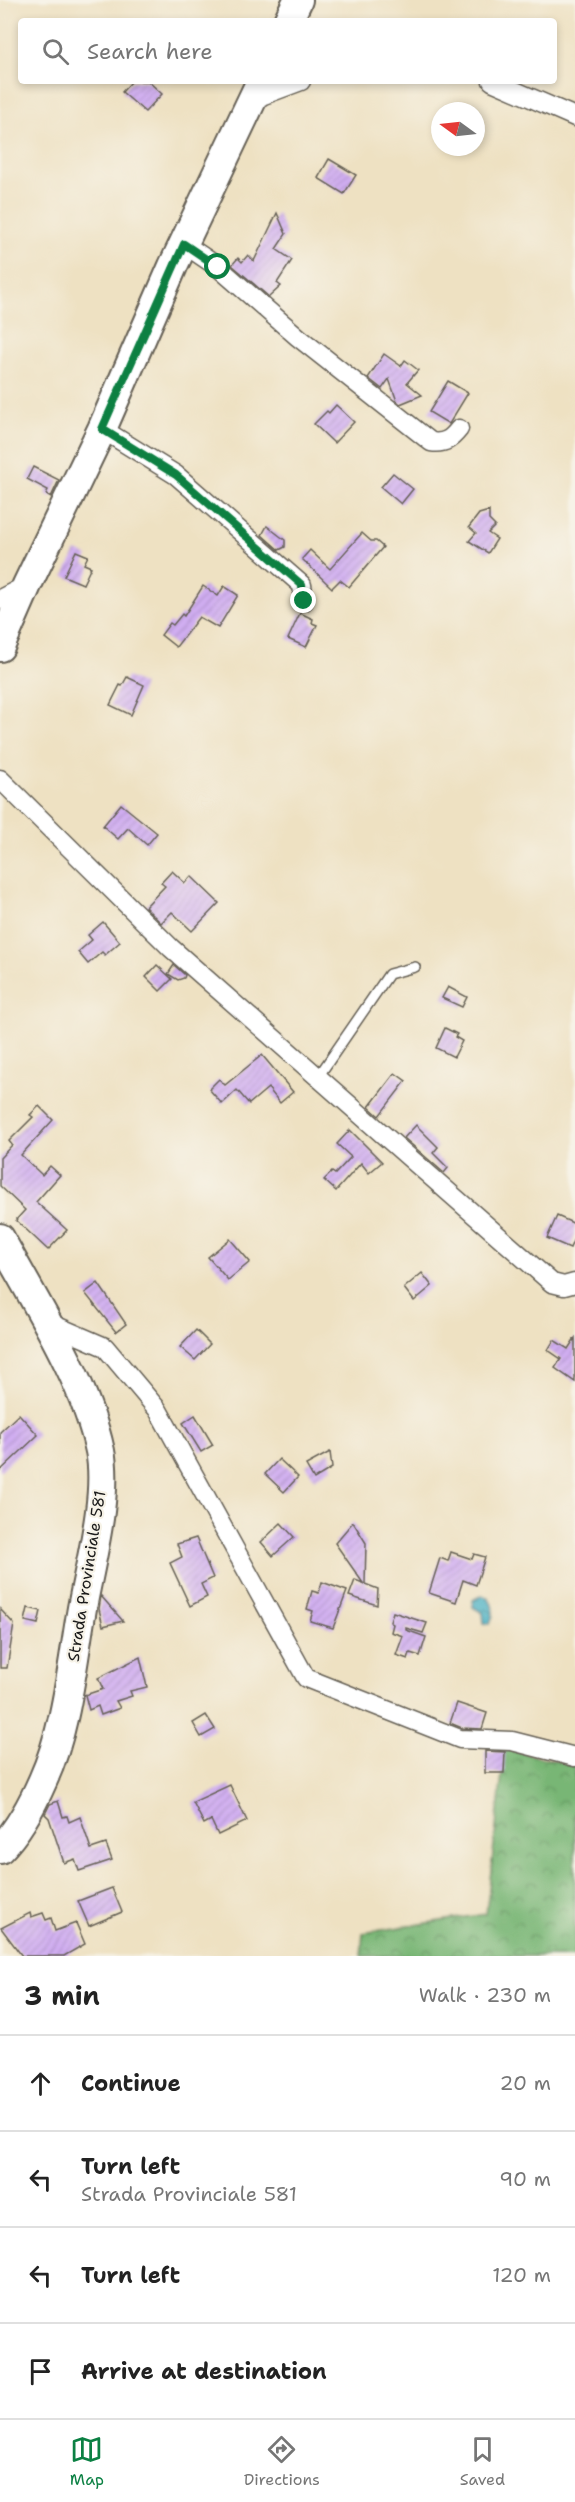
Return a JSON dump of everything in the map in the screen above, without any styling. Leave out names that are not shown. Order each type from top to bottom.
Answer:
[{"type":"main road","points":[[289,18],[298,0]]},
{"type":"main road","points":[[0,647],[257,90]]},
{"type":"main road","name":"Strada Provinciale 581","points":[[0,1238],[46,1321],[88,1407],[100,1453],[101,1487],[96,1534],[64,1712],[55,1746],[43,1780],[26,1812],[0,1849]]},
{"type":"street","points":[[257,90],[286,84]]},
{"type":"street","points":[[499,84],[575,117]]},
{"type":"street","points":[[184,244],[218,267],[372,398],[431,442],[447,441],[459,429]]},
{"type":"street","points":[[102,429],[176,475],[302,585],[304,601]]},
{"type":"street","points":[[0,599],[27,585]]},
{"type":"street","points":[[0,779],[171,948],[552,1283],[564,1286],[575,1283]]},
{"type":"street","points":[[46,1321],[105,1347],[158,1410],[306,1678],[460,1739],[512,1741],[575,1758]]},
{"type":"lane","points":[[318,1077],[389,974],[415,967]]},
{"type":"green space","points":[[505,1749],[575,1765],[575,1956],[361,1956],[363,1933],[486,1914]]},
{"type":"water","points":[[482,1595],[489,1600],[493,1608],[493,1616],[489,1624],[484,1623],[483,1613],[473,1607],[473,1600]]},
{"type":"building","points":[[129,84],[151,84],[162,94],[145,112],[122,92]]},
{"type":"building","points":[[329,159],[356,175],[344,194],[318,178]]},
{"type":"building","points":[[277,213],[286,234],[276,249],[292,260],[277,283],[281,286],[269,297],[232,265],[238,258],[242,262],[248,255],[254,261]]},
{"type":"building","points":[[384,354],[401,366],[405,360],[418,370],[407,383],[422,395],[400,404],[389,379],[382,389],[368,378]]},
{"type":"building","points":[[448,381],[468,393],[449,424],[429,412]]},
{"type":"building","points":[[336,405],[354,422],[334,443],[314,424]]},
{"type":"building","points":[[33,467],[59,480],[51,497],[46,494],[48,490],[27,479]]},
{"type":"building","points":[[393,473],[413,489],[401,504],[381,487]]},
{"type":"building","points":[[489,511],[489,520],[495,526],[488,533],[497,539],[488,553],[469,541],[476,533],[469,527],[479,514]]},
{"type":"building","points":[[267,526],[285,540],[285,547],[279,550],[262,535]]},
{"type":"building","points":[[362,533],[383,547],[349,587],[340,580],[332,588],[302,559],[310,550],[330,569]]},
{"type":"building","points":[[76,551],[88,556],[84,564],[91,567],[83,584],[64,576]]},
{"type":"building","points":[[203,586],[218,596],[224,586],[238,595],[218,628],[199,617],[176,647],[161,635],[170,623],[173,625],[182,614],[184,616]]},
{"type":"building","points":[[300,613],[313,619],[312,623],[317,625],[306,647],[288,639]]},
{"type":"building","points":[[127,677],[144,685],[131,715],[110,705],[120,685],[122,686]]},
{"type":"building","points":[[121,804],[157,833],[147,845],[128,828],[118,839],[103,826]]},
{"type":"building","points":[[172,871],[185,883],[191,876],[219,903],[192,931],[172,912],[161,923],[145,907],[165,886],[161,883]]},
{"type":"building","points":[[103,922],[120,942],[105,955],[102,952],[88,964],[78,952],[92,940],[88,935]]},
{"type":"building","points":[[157,965],[172,979],[160,991],[146,977]]},
{"type":"building","points":[[174,965],[185,975],[184,978],[178,980],[168,974]]},
{"type":"building","points":[[448,987],[467,997],[462,1007],[442,998]]},
{"type":"building","points":[[445,1028],[457,1034],[455,1037],[462,1041],[454,1057],[436,1048]]},
{"type":"building","points":[[262,1055],[293,1092],[280,1103],[268,1088],[249,1104],[237,1090],[222,1104],[209,1089],[219,1079],[225,1085]]},
{"type":"building","points":[[395,1073],[406,1081],[379,1116],[369,1107]]},
{"type":"building","points":[[39,1106],[53,1120],[21,1155],[42,1175],[50,1166],[60,1175],[36,1202],[67,1230],[48,1250],[16,1220],[25,1210],[0,1186],[0,1158],[12,1145],[9,1141],[33,1117],[30,1115]]},
{"type":"building","points":[[416,1125],[438,1147],[433,1153],[448,1168],[444,1173],[404,1138]]},
{"type":"building","points":[[350,1130],[382,1162],[369,1173],[361,1163],[336,1191],[324,1180],[332,1172],[335,1174],[351,1157],[337,1144]]},
{"type":"building","points":[[557,1216],[575,1224],[575,1236],[570,1248],[547,1238]]},
{"type":"building","points":[[230,1239],[250,1262],[228,1280],[208,1257]]},
{"type":"building","points":[[422,1273],[432,1286],[414,1301],[404,1288]]},
{"type":"building","points":[[98,1283],[126,1324],[116,1332],[85,1293]]},
{"type":"building","points":[[196,1330],[210,1344],[195,1360],[180,1347]]},
{"type":"building","points":[[575,1338],[575,1382],[555,1368],[561,1359],[548,1350],[554,1340],[568,1349]]},
{"type":"building","points":[[19,1414],[38,1435],[0,1471],[0,1432]]},
{"type":"building","points":[[195,1415],[213,1445],[201,1452],[183,1423]]},
{"type":"building","points":[[330,1452],[332,1468],[314,1479],[306,1465]]},
{"type":"building","points":[[279,1459],[298,1477],[284,1492],[265,1474]]},
{"type":"building","points":[[353,1522],[366,1543],[365,1584],[378,1589],[377,1605],[349,1596],[355,1580],[363,1583],[335,1543]]},
{"type":"building","points":[[281,1523],[294,1537],[273,1556],[261,1542]]},
{"type":"building","points":[[196,1538],[213,1578],[201,1584],[207,1597],[190,1606],[170,1563],[182,1557],[177,1544]]},
{"type":"building","points":[[451,1552],[472,1559],[474,1554],[485,1557],[476,1585],[463,1580],[456,1602],[429,1593],[440,1558],[448,1561]]},
{"type":"building","points":[[322,1582],[347,1591],[333,1628],[310,1621],[313,1611],[307,1609],[312,1591],[319,1593]]},
{"type":"building","points":[[101,1596],[123,1621],[103,1626],[99,1609]]},
{"type":"building","points":[[28,1608],[41,1611],[38,1624],[25,1621]]},
{"type":"building","points":[[0,1609],[14,1624],[7,1668],[0,1668]]},
{"type":"building","points":[[393,1612],[427,1623],[423,1633],[406,1628],[406,1630],[426,1637],[420,1656],[410,1653],[408,1659],[396,1655],[403,1636],[391,1632],[393,1624],[390,1622]]},
{"type":"building","points":[[140,1657],[147,1687],[130,1691],[132,1696],[116,1701],[120,1708],[101,1715],[98,1706],[89,1710],[85,1695],[103,1689],[98,1678]]},
{"type":"building","points":[[457,1703],[487,1713],[482,1729],[462,1728],[450,1723]]},
{"type":"building","points":[[206,1715],[215,1729],[201,1737],[193,1723]]},
{"type":"building","points":[[485,1751],[505,1752],[504,1773],[485,1773]]},
{"type":"building","points":[[230,1785],[247,1821],[218,1835],[211,1820],[204,1824],[193,1802]]},
{"type":"building","points":[[58,1801],[63,1817],[67,1816],[69,1822],[80,1817],[91,1849],[106,1844],[112,1860],[79,1871],[75,1859],[64,1863],[49,1818],[45,1814],[50,1804]]},
{"type":"building","points":[[112,1888],[122,1912],[89,1926],[78,1901]]},
{"type":"building","points":[[30,1913],[31,1917],[43,1913],[46,1920],[51,1918],[55,1931],[76,1923],[85,1944],[64,1956],[22,1956],[1,1928]]},
{"type":"route","points":[[218,267],[184,244],[102,429],[176,475],[302,585],[304,601]]}]
